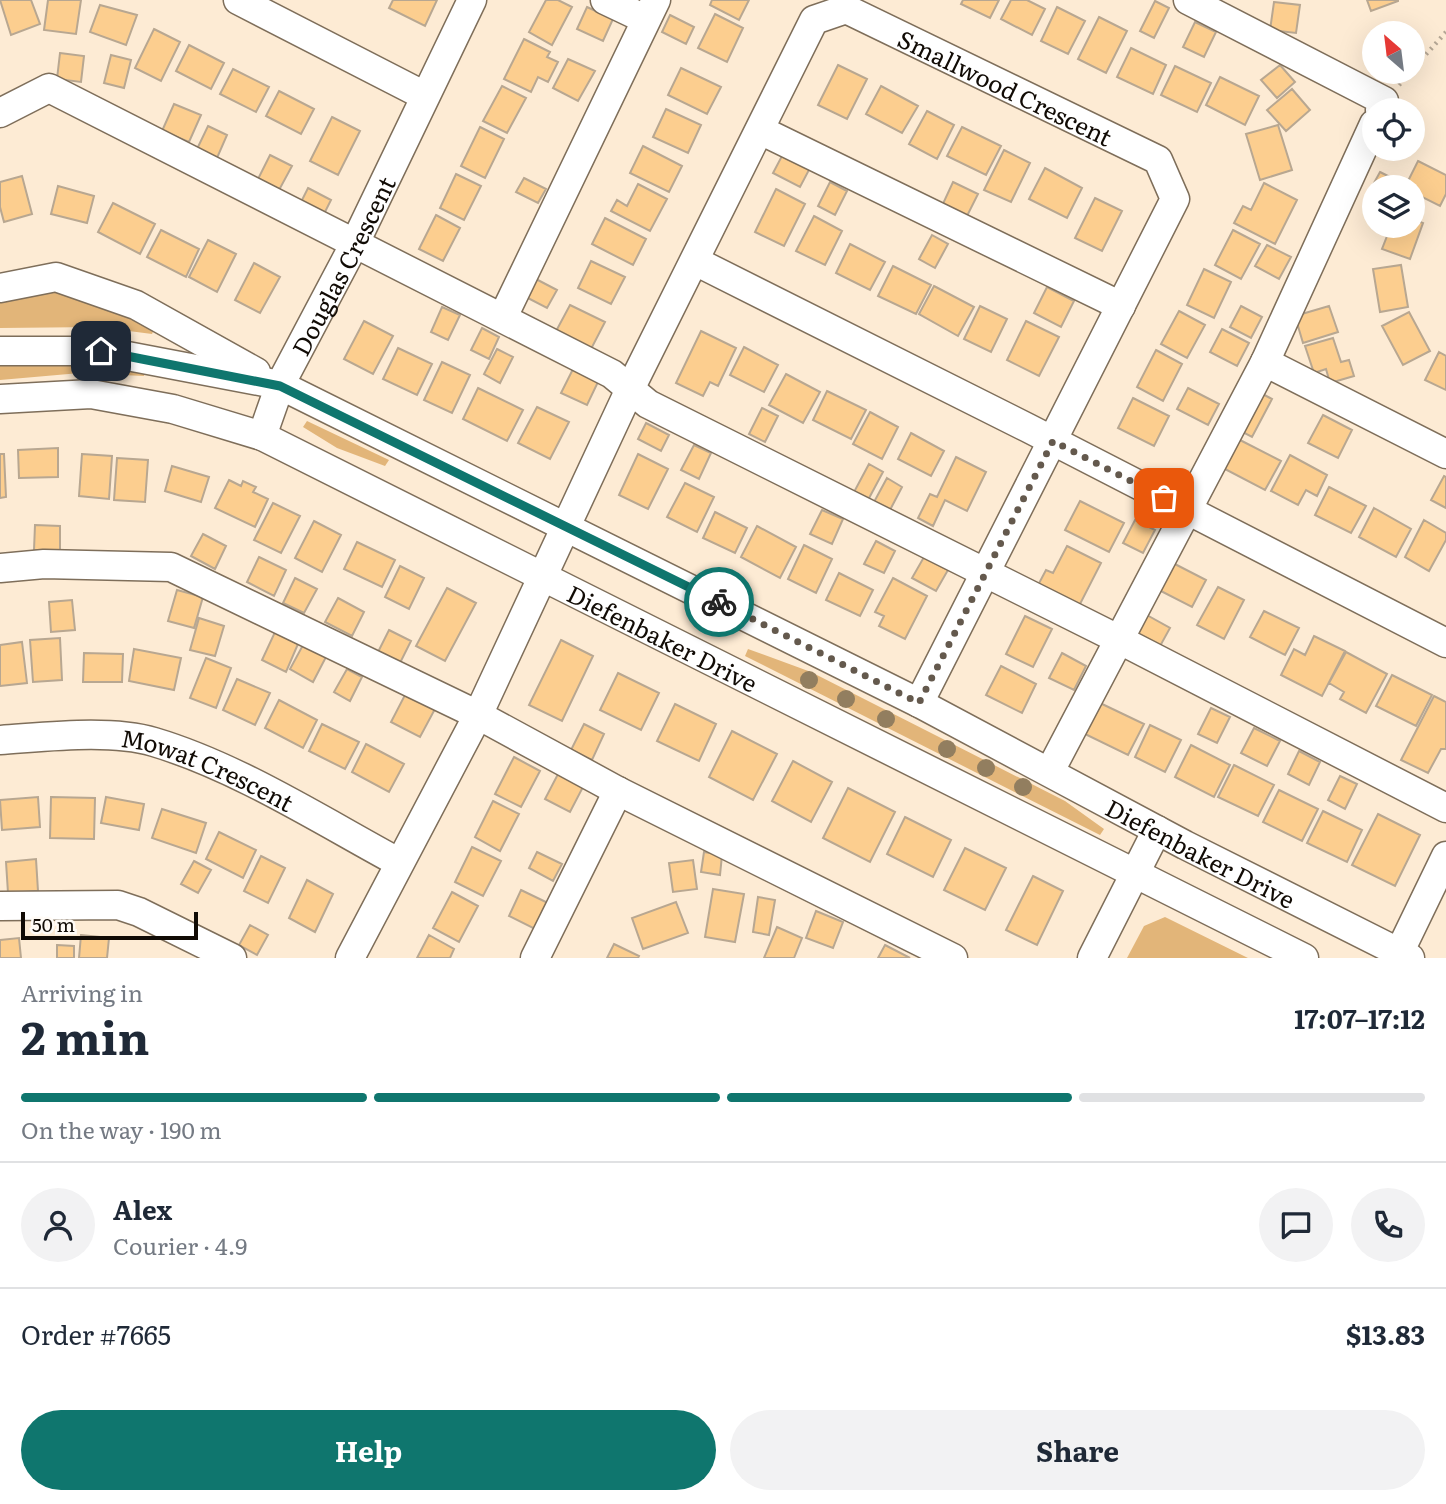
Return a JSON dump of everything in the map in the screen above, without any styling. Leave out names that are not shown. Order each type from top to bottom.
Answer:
[{"type":"street","points":[[239,0],[425,96]]},
{"type":"street","name":"Douglas Crescent","points":[[262,436],[280,386],[354,245],[472,0]]},
{"type":"street","points":[[503,317],[651,10],[605,0]]},
{"type":"street","points":[[1188,0],[1378,98]]},
{"type":"street","name":"Smallwood Crescent","points":[[548,562],[630,389],[814,20],[846,9],[1158,160],[1175,199],[919,703]]},
{"type":"street","points":[[0,113],[49,88],[612,374],[648,404],[1118,639],[1446,808]]},
{"type":"street","points":[[760,130],[1121,306]]},
{"type":"street","points":[[1050,771],[1265,362],[1362,150]]},
{"type":"street","points":[[695,261],[1446,643]]},
{"type":"street","name":"Diefenbaker Drive","points":[[0,288],[57,276],[136,305],[280,386],[565,525],[919,703],[1157,830],[1405,955]]},
{"type":"street","name":"Diefenbaker Drive","points":[[0,351],[101,351],[280,386]]},
{"type":"street","points":[[1265,362],[1446,453]]},
{"type":"street","name":"Diefenbaker Drive","points":[[0,399],[91,394],[173,409],[262,436],[548,562],[1136,873],[1304,958]]},
{"type":"street","points":[[350,958],[398,862],[478,715],[548,562]]},
{"type":"street","points":[[0,568],[44,564],[171,566],[478,715],[618,791],[953,958]]},
{"type":"street","name":"Mowat Crescent","points":[[0,740],[83,735],[152,742],[265,791],[398,862]]},
{"type":"street","points":[[535,958],[618,791]]},
{"type":"street","points":[[1092,958],[1157,830]]},
{"type":"street","points":[[1405,955],[1446,856]]},
{"type":"street","points":[[0,906],[118,905],[139,912],[232,958]]},
{"type":"path","points":[[1425,55],[1446,32]]},
{"type":"shaded area","points":[[57,287],[155,327],[152,334],[98,327],[0,328],[0,297]]},
{"type":"shaded area","points":[[89,364],[145,370],[144,376],[80,373],[0,380],[0,366]]},
{"type":"shaded area","points":[[307,421],[389,460],[385,466],[337,448],[303,427]]},
{"type":"shaded area","points":[[748,649],[811,672],[1065,801],[1104,829],[1100,835],[745,656]]},
{"type":"shaded area","points":[[1165,917],[1248,958],[1127,958],[1144,926]]},
{"type":"building","points":[[0,0],[31,0],[40,24],[11,35]]},
{"type":"building","points":[[48,0],[81,0],[76,34],[44,30]]},
{"type":"building","points":[[393,0],[437,0],[425,26],[389,8]]},
{"type":"building","points":[[546,0],[558,0],[572,7],[552,45],[529,32]]},
{"type":"building","points":[[712,0],[749,0],[739,20],[710,5]]},
{"type":"building","points":[[963,0],[999,0],[990,18],[961,4]]},
{"type":"building","points":[[1011,0],[1027,0],[1045,9],[1032,35],[1001,19]]},
{"type":"building","points":[[1367,0],[1398,0],[1398,1],[1371,11]]},
{"type":"building","points":[[1155,1],[1169,8],[1154,38],[1140,31]]},
{"type":"building","points":[[1274,2],[1300,5],[1296,33],[1270,30]]},
{"type":"building","points":[[100,5],[137,15],[126,45],[90,32]]},
{"type":"building","points":[[587,7],[613,19],[603,41],[577,29]]},
{"type":"building","points":[[1057,7],[1085,21],[1068,54],[1041,41]]},
{"type":"building","points":[[715,14],[743,28],[727,62],[698,48]]},
{"type":"building","points":[[670,15],[694,27],[686,44],[662,32]]},
{"type":"building","points":[[1099,17],[1127,31],[1106,73],[1078,59]]},
{"type":"building","points":[[1195,22],[1216,32],[1204,57],[1183,47]]},
{"type":"building","points":[[154,29],[180,42],[161,81],[135,68]]},
{"type":"building","points":[[524,39],[550,52],[547,57],[558,62],[548,82],[538,77],[531,92],[504,79]]},
{"type":"building","points":[[189,45],[224,63],[211,89],[176,71]]},
{"type":"building","points":[[1131,48],[1166,65],[1153,94],[1117,77]]},
{"type":"building","points":[[60,53],[84,56],[81,82],[57,79]]},
{"type":"building","points":[[111,55],[131,60],[124,88],[104,83]]},
{"type":"building","points":[[568,59],[595,71],[578,101],[553,88]]},
{"type":"building","points":[[838,65],[867,79],[847,119],[818,105]]},
{"type":"building","points":[[1280,65],[1295,82],[1277,98],[1261,80]]},
{"type":"building","points":[[1175,66],[1211,83],[1197,112],[1161,95]]},
{"type":"building","points":[[681,68],[721,87],[707,114],[668,95]]},
{"type":"building","points":[[233,69],[269,87],[256,112],[220,94]]},
{"type":"building","points":[[1220,77],[1259,96],[1245,125],[1206,105]]},
{"type":"building","points":[[502,86],[526,98],[507,133],[483,121]]},
{"type":"building","points":[[881,86],[918,106],[902,133],[866,114]]},
{"type":"building","points":[[1292,89],[1310,110],[1286,131],[1267,110]]},
{"type":"building","points":[[279,91],[314,109],[301,134],[266,116]]},
{"type":"building","points":[[174,104],[201,115],[189,142],[162,131]]},
{"type":"building","points":[[666,109],[701,125],[688,153],[653,137]]},
{"type":"building","points":[[927,111],[954,125],[937,159],[909,144]]},
{"type":"building","points":[[332,117],[360,131],[338,175],[310,161]]},
{"type":"building","points":[[1278,125],[1292,170],[1260,180],[1246,134]]},
{"type":"building","points":[[208,126],[227,135],[217,158],[197,149]]},
{"type":"building","points":[[480,127],[504,139],[485,178],[461,166]]},
{"type":"building","points":[[962,127],[1001,146],[986,175],[947,156]]},
{"type":"building","points":[[643,146],[682,166],[669,192],[630,173]]},
{"type":"building","points":[[1004,150],[1030,163],[1011,202],[984,190]]},
{"type":"building","points":[[783,154],[810,168],[800,187],[773,173]]},
{"type":"building","points":[[270,155],[292,166],[278,192],[257,181]]},
{"type":"building","points":[[1418,161],[1446,175],[1446,194],[1440,206],[1425,198],[1425,175],[1411,175]]},
{"type":"building","points":[[1045,168],[1082,188],[1067,218],[1029,199]]},
{"type":"building","points":[[456,174],[481,186],[464,220],[440,208]]},
{"type":"building","points":[[22,176],[32,214],[4,222],[0,207],[0,182]]},
{"type":"building","points":[[524,178],[546,189],[538,203],[516,192]]},
{"type":"building","points":[[830,182],[847,191],[835,215],[818,206]]},
{"type":"building","points":[[953,182],[978,194],[965,220],[941,208]]},
{"type":"building","points":[[1264,183],[1297,200],[1275,244],[1234,223],[1243,206],[1251,210]]},
{"type":"building","points":[[638,184],[667,199],[650,231],[611,211],[617,200],[627,206]]},
{"type":"building","points":[[58,186],[94,196],[87,223],[51,214]]},
{"type":"building","points":[[308,188],[331,200],[322,218],[299,206]]},
{"type":"building","points":[[776,189],[805,204],[784,246],[755,232]]},
{"type":"building","points":[[1095,198],[1122,211],[1102,251],[1075,238]]},
{"type":"building","points":[[113,203],[155,224],[140,254],[98,232]]},
{"type":"building","points":[[436,215],[460,228],[443,261],[419,249]]},
{"type":"building","points":[[814,216],[842,231],[825,265],[796,251]]},
{"type":"building","points":[[605,218],[646,239],[633,265],[592,244]]},
{"type":"building","points":[[161,230],[199,249],[186,277],[147,257]]},
{"type":"building","points":[[1233,230],[1260,244],[1241,279],[1215,265]]},
{"type":"building","points":[[932,235],[948,244],[935,268],[919,259]]},
{"type":"building","points":[[1386,238],[1418,238],[1410,259],[1382,249]]},
{"type":"building","points":[[208,240],[236,254],[217,292],[189,277]]},
{"type":"building","points":[[850,244],[885,262],[870,290],[836,273]]},
{"type":"building","points":[[1267,245],[1291,257],[1279,279],[1255,266]]},
{"type":"building","points":[[591,261],[625,277],[611,304],[578,288]]},
{"type":"building","points":[[254,263],[280,277],[260,313],[235,300]]},
{"type":"building","points":[[1401,265],[1408,307],[1380,312],[1373,269]]},
{"type":"building","points":[[893,266],[931,285],[916,314],[878,296]]},
{"type":"building","points":[[1204,269],[1231,282],[1214,318],[1187,305]]},
{"type":"building","points":[[534,278],[557,290],[547,308],[524,296]]},
{"type":"building","points":[[934,286],[974,307],[958,336],[919,314]]},
{"type":"building","points":[[1047,287],[1074,301],[1061,327],[1034,313]]},
{"type":"building","points":[[570,305],[605,322],[590,351],[555,333]]},
{"type":"building","points":[[980,306],[1007,319],[991,352],[964,339]]},
{"type":"building","points":[[1241,306],[1262,317],[1251,338],[1230,327]]},
{"type":"building","points":[[1329,306],[1338,332],[1303,343],[1295,316]]},
{"type":"building","points":[[442,307],[460,315],[448,340],[431,332]]},
{"type":"building","points":[[1179,311],[1205,325],[1187,358],[1161,344]]},
{"type":"building","points":[[1409,312],[1430,351],[1403,365],[1382,326]]},
{"type":"building","points":[[364,321],[393,336],[373,374],[344,359]]},
{"type":"building","points":[[1026,321],[1059,337],[1039,376],[1007,360]]},
{"type":"building","points":[[482,328],[499,337],[489,359],[471,350]]},
{"type":"building","points":[[1222,329],[1249,343],[1237,366],[1210,352]]},
{"type":"building","points":[[701,331],[736,348],[718,386],[710,382],[703,396],[676,383]]},
{"type":"building","points":[[1333,338],[1341,362],[1349,360],[1354,376],[1330,383],[1326,369],[1314,373],[1305,346]]},
{"type":"building","points":[[744,347],[778,365],[764,392],[730,375]]},
{"type":"building","points":[[398,348],[432,364],[417,395],[383,379]]},
{"type":"building","points":[[497,349],[513,357],[500,383],[484,374]]},
{"type":"building","points":[[1156,350],[1182,364],[1163,401],[1137,387]]},
{"type":"building","points":[[1439,352],[1446,356],[1446,390],[1425,380]]},
{"type":"building","points":[[442,362],[470,375],[452,413],[424,400]]},
{"type":"building","points":[[573,369],[598,382],[587,405],[561,393]]},
{"type":"building","points":[[786,374],[820,392],[803,423],[769,405]]},
{"type":"building","points":[[478,388],[523,410],[507,441],[463,419]]},
{"type":"building","points":[[1188,388],[1219,404],[1208,425],[1177,409]]},
{"type":"building","points":[[1255,390],[1272,399],[1252,437],[1235,428]]},
{"type":"building","points":[[827,391],[866,410],[851,439],[813,420]]},
{"type":"building","points":[[1133,398],[1169,416],[1154,446],[1118,428]]},
{"type":"building","points":[[537,407],[569,422],[550,459],[518,443]]},
{"type":"building","points":[[762,408],[778,416],[765,442],[749,434]]},
{"type":"building","points":[[870,412],[898,427],[882,459],[853,444]]},
{"type":"building","points":[[1323,415],[1352,430],[1338,458],[1308,443]]},
{"type":"building","points":[[646,423],[669,435],[661,451],[638,439]]},
{"type":"building","points":[[911,433],[944,451],[931,476],[898,459]]},
{"type":"building","points":[[1238,439],[1281,461],[1265,490],[1223,468]]},
{"type":"building","points":[[694,445],[711,453],[699,479],[681,470]]},
{"type":"building","points":[[58,448],[58,477],[19,478],[18,450]]},
{"type":"building","points":[[0,454],[4,454],[6,497],[0,498]]},
{"type":"building","points":[[82,454],[112,456],[109,499],[79,496]]},
{"type":"building","points":[[638,454],[668,469],[648,509],[619,495]]},
{"type":"building","points":[[1290,455],[1327,475],[1317,496],[1306,490],[1298,505],[1271,491]]},
{"type":"building","points":[[956,457],[986,472],[967,511],[945,500],[933,526],[918,518],[930,494],[937,497]]},
{"type":"building","points":[[117,458],[148,460],[145,502],[114,500]]},
{"type":"building","points":[[869,464],[883,472],[868,500],[854,492]]},
{"type":"building","points":[[172,466],[209,477],[201,502],[165,491]]},
{"type":"building","points":[[1444,476],[1446,477],[1446,508],[1431,500]]},
{"type":"building","points":[[887,478],[902,487],[890,510],[874,502]]},
{"type":"building","points":[[229,480],[241,486],[243,481],[256,487],[253,492],[268,499],[255,527],[215,508]]},
{"type":"building","points":[[685,483],[714,497],[697,532],[667,517]]},
{"type":"building","points":[[1329,487],[1366,506],[1351,533],[1315,515]]},
{"type":"building","points":[[1080,501],[1124,523],[1109,552],[1065,530]]},
{"type":"building","points":[[273,503],[300,516],[281,553],[254,540]]},
{"type":"building","points":[[1374,508],[1411,529],[1396,557],[1359,537]]},
{"type":"building","points":[[822,510],[843,519],[832,544],[810,534]]},
{"type":"building","points":[[715,512],[747,528],[735,553],[703,538]]},
{"type":"building","points":[[1135,520],[1155,530],[1143,553],[1123,543]]},
{"type":"building","points":[[1424,520],[1446,533],[1446,540],[1429,571],[1405,557]]},
{"type":"building","points":[[314,521],[341,535],[322,572],[295,558]]},
{"type":"building","points":[[35,525],[60,526],[60,551],[34,550]]},
{"type":"building","points":[[757,526],[796,547],[780,578],[741,557]]},
{"type":"building","points":[[203,534],[226,546],[215,569],[191,556]]},
{"type":"building","points":[[876,541],[895,551],[884,573],[864,564]]},
{"type":"building","points":[[357,542],[395,560],[382,587],[344,569]]},
{"type":"building","points":[[804,545],[832,559],[816,593],[788,579]]},
{"type":"building","points":[[1067,546],[1101,563],[1078,608],[1037,587],[1046,570],[1053,573]]},
{"type":"building","points":[[259,557],[286,570],[274,596],[247,582]]},
{"type":"building","points":[[924,557],[948,570],[936,591],[912,578]]},
{"type":"building","points":[[1169,561],[1206,580],[1192,607],[1155,588]]},
{"type":"building","points":[[400,566],[424,578],[409,609],[385,597]]},
{"type":"building","points":[[839,573],[873,590],[860,616],[826,600]]},
{"type":"building","points":[[295,578],[317,589],[304,613],[283,603]]},
{"type":"building","points":[[893,578],[927,596],[905,639],[879,626],[884,616],[875,612]]},
{"type":"building","points":[[1218,587],[1244,600],[1224,639],[1197,625]]},
{"type":"building","points":[[447,588],[476,603],[445,661],[416,646]]},
{"type":"building","points":[[177,590],[203,597],[194,628],[168,621]]},
{"type":"building","points":[[338,598],[364,612],[352,636],[325,622]]},
{"type":"building","points":[[72,600],[75,630],[51,632],[49,602]]},
{"type":"building","points":[[1264,611],[1299,628],[1285,655],[1250,637]]},
{"type":"building","points":[[1145,614],[1170,628],[1159,648],[1134,634]]},
{"type":"building","points":[[1025,616],[1052,629],[1033,667],[1006,654]]},
{"type":"building","points":[[199,618],[224,626],[215,656],[190,650]]},
{"type":"building","points":[[389,630],[411,641],[399,665],[377,654]]},
{"type":"building","points":[[275,632],[298,644],[286,672],[262,660]]},
{"type":"building","points":[[1314,636],[1345,651],[1322,696],[1281,675],[1294,649],[1305,655]]},
{"type":"building","points":[[60,638],[62,680],[33,682],[30,640]]},
{"type":"building","points":[[561,640],[593,656],[562,721],[529,705]]},
{"type":"building","points":[[22,642],[27,683],[0,686],[0,645]]},
{"type":"building","points":[[303,645],[326,657],[313,682],[290,669]]},
{"type":"building","points":[[134,649],[181,658],[174,690],[129,681]]},
{"type":"building","points":[[1346,652],[1387,674],[1366,713],[1340,699],[1344,692],[1329,683]]},
{"type":"building","points":[[84,653],[123,654],[122,682],[83,682]]},
{"type":"building","points":[[1062,653],[1086,666],[1074,690],[1049,678]]},
{"type":"building","points":[[206,658],[231,668],[216,708],[190,698]]},
{"type":"building","points":[[1001,666],[1036,684],[1022,713],[986,695]]},
{"type":"building","points":[[347,669],[362,677],[350,701],[334,692]]},
{"type":"building","points":[[618,673],[659,693],[641,730],[600,710]]},
{"type":"building","points":[[1392,675],[1432,695],[1416,726],[1376,706]]},
{"type":"building","points":[[237,679],[270,693],[255,725],[223,710]]},
{"type":"building","points":[[406,693],[435,709],[420,737],[391,722]]},
{"type":"building","points":[[1434,696],[1446,702],[1446,749],[1441,749],[1428,773],[1401,760]]},
{"type":"building","points":[[279,700],[317,720],[303,748],[265,728]]},
{"type":"building","points":[[1100,703],[1144,724],[1128,755],[1085,734]]},
{"type":"building","points":[[675,704],[716,724],[699,761],[657,741]]},
{"type":"building","points":[[1211,708],[1230,717],[1217,743],[1198,734]]},
{"type":"building","points":[[322,724],[359,742],[345,769],[309,751]]},
{"type":"building","points":[[584,724],[604,734],[592,760],[571,750]]},
{"type":"building","points":[[1150,725],[1181,740],[1165,772],[1135,757]]},
{"type":"building","points":[[1254,728],[1280,741],[1267,766],[1241,753]]},
{"type":"building","points":[[732,731],[777,754],[753,800],[709,777]]},
{"type":"building","points":[[366,744],[404,764],[389,792],[352,772]]},
{"type":"building","points":[[1191,745],[1230,765],[1214,797],[1175,777]]},
{"type":"building","points":[[1299,751],[1320,762],[1309,785],[1288,774]]},
{"type":"building","points":[[514,757],[540,771],[521,807],[495,794]]},
{"type":"building","points":[[793,761],[832,782],[811,822],[772,801]]},
{"type":"building","points":[[1234,765],[1274,785],[1258,816],[1218,797]]},
{"type":"building","points":[[558,774],[583,787],[570,812],[545,799]]},
{"type":"building","points":[[1340,776],[1357,784],[1345,809],[1328,800]]},
{"type":"building","points":[[848,788],[895,812],[870,862],[823,838]]},
{"type":"building","points":[[1279,790],[1318,809],[1302,841],[1263,822]]},
{"type":"building","points":[[38,797],[40,827],[2,830],[0,800]]},
{"type":"building","points":[[51,797],[95,798],[94,839],[50,838]]},
{"type":"building","points":[[106,797],[144,804],[139,830],[101,823]]},
{"type":"building","points":[[493,801],[519,814],[500,851],[475,837]]},
{"type":"building","points":[[162,809],[206,823],[196,853],[152,838]]},
{"type":"building","points":[[1323,811],[1362,830],[1347,862],[1307,843]]},
{"type":"building","points":[[1378,814],[1420,835],[1395,886],[1352,865]]},
{"type":"building","points":[[905,817],[951,840],[933,877],[887,854]]},
{"type":"building","points":[[219,832],[256,850],[243,878],[206,859]]},
{"type":"building","points":[[472,847],[501,861],[483,896],[455,882]]},
{"type":"building","points":[[965,848],[1006,868],[985,910],[944,890]]},
{"type":"building","points":[[537,852],[562,864],[553,881],[529,868]]},
{"type":"building","points":[[704,852],[722,855],[720,875],[701,872]]},
{"type":"building","points":[[261,856],[285,868],[268,903],[244,891]]},
{"type":"building","points":[[36,859],[38,891],[8,893],[6,862]]},
{"type":"building","points":[[693,860],[697,889],[673,892],[669,863]]},
{"type":"building","points":[[194,861],[211,870],[198,893],[181,884]]},
{"type":"building","points":[[1033,876],[1063,891],[1037,945],[1006,930]]},
{"type":"building","points":[[307,880],[333,894],[315,932],[289,918]]},
{"type":"building","points":[[713,889],[744,894],[735,942],[705,937]]},
{"type":"building","points":[[521,890],[548,903],[535,929],[509,916]]},
{"type":"building","points":[[452,892],[478,906],[459,942],[433,928]]},
{"type":"building","points":[[758,897],[775,900],[769,935],[753,932]]},
{"type":"building","points":[[676,902],[688,933],[643,949],[632,918]]},
{"type":"building","points":[[816,911],[843,922],[833,948],[806,938]]},
{"type":"building","points":[[250,925],[268,935],[257,955],[239,945]]},
{"type":"building","points":[[777,927],[802,938],[794,958],[764,958]]},
{"type":"building","points":[[81,935],[109,938],[107,958],[79,958]]},
{"type":"building","points":[[429,935],[454,949],[450,958],[417,958]]},
{"type":"building","points":[[19,938],[21,958],[0,958],[0,940]]},
{"type":"building","points":[[614,944],[639,956],[638,958],[607,958]]},
{"type":"building","points":[[57,945],[74,946],[74,958],[57,958]]},
{"type":"building","points":[[885,945],[910,958],[878,958]]},
{"type":"way so far","points":[[719,602],[919,703],[1053,441],[1164,498]]},
{"type":"route","points":[[101,351],[180,364],[280,386],[719,602]]}]
